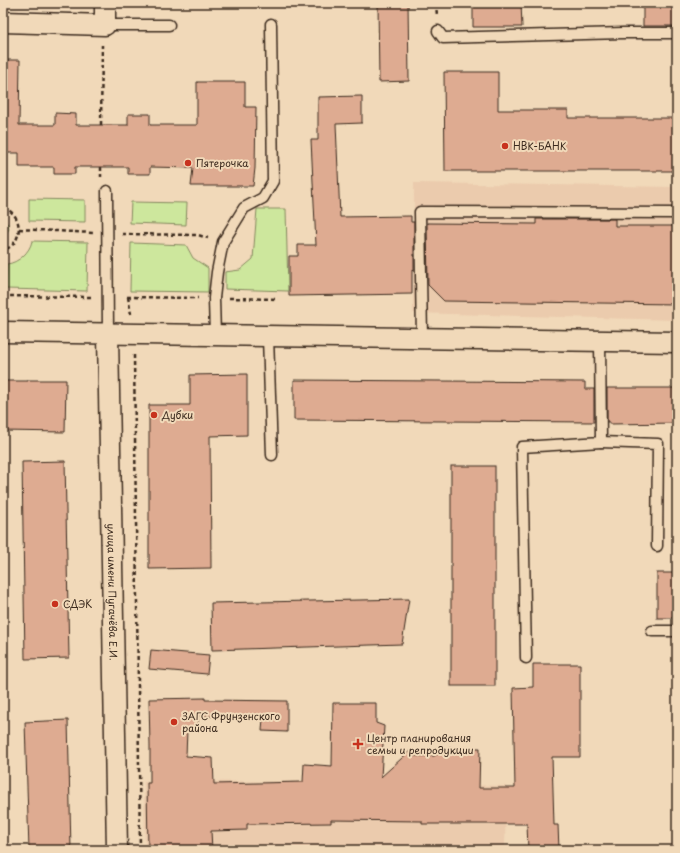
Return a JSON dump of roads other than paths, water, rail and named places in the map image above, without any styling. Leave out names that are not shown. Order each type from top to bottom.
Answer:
[{"type":"street","points":[[3,22],[105,24],[105,3]]},
{"type":"street","points":[[3,332],[677,342]]},
{"type":"street","name":"улица имени Пугачёва Е.И.","points":[[108,334],[117,850]]},
{"type":"lane","points":[[105,24],[169,25]]},
{"type":"lane","points":[[215,336],[214,298],[223,242],[244,208],[263,198],[273,181],[271,24]]},
{"type":"lane","points":[[438,30],[443,38],[677,33]]},
{"type":"lane","points":[[107,191],[108,334]]},
{"type":"lane","points":[[422,338],[420,212],[677,213]]},
{"type":"lane","points":[[268,336],[272,455]]},
{"type":"lane","points":[[600,341],[601,442]]},
{"type":"lane","points":[[526,658],[522,447],[601,442],[658,444],[656,546]]},
{"type":"lane","points":[[652,631],[677,631]]},
{"type":"place","name":"НВК-БАНК","points":[[505,146]]},
{"type":"place","name":"Пятерочка","points":[[188,163]]},
{"type":"place","name":"Дубки","points":[[154,415]]},
{"type":"place","name":"СДЭК","points":[[55,604]]},
{"type":"place","name":"ЗАГС Фрунзенского района","points":[[174,722]]},
{"type":"place","name":"Центр планирования семьи и репродукции","points":[[358,744]]}]
